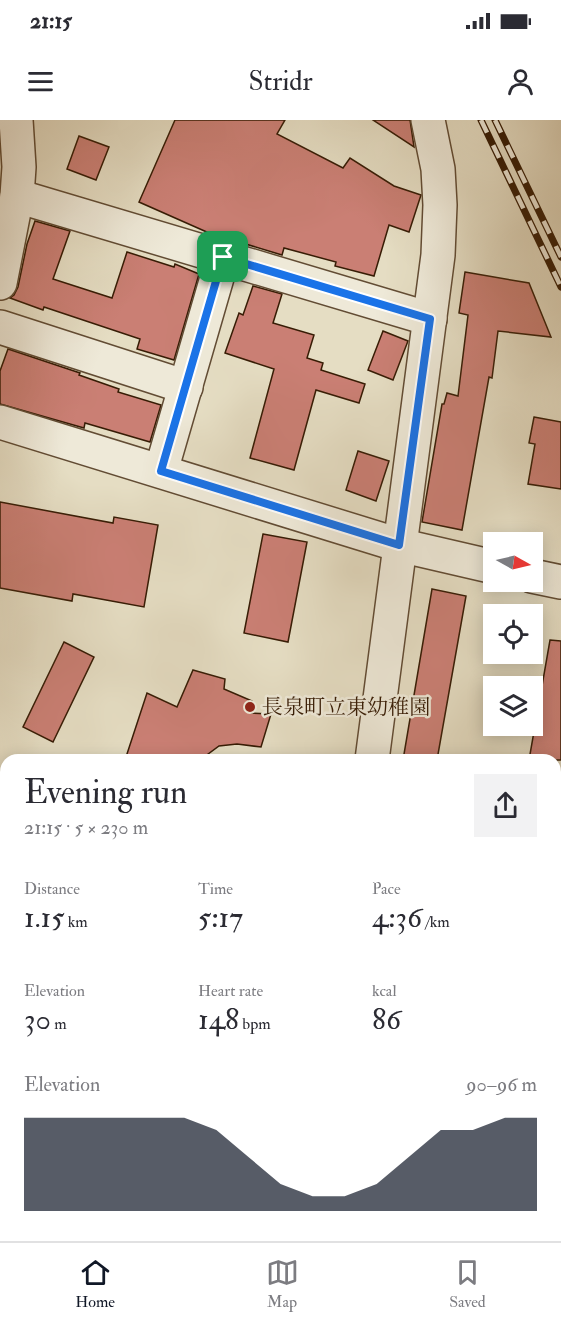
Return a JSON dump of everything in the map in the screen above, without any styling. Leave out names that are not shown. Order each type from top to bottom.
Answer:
[{"type":"street","points":[[0,283],[17,196],[19,167],[16,120]]},
{"type":"street","points":[[373,754],[438,255],[441,205],[438,169],[428,120]]},
{"type":"street","points":[[17,196],[430,319]]},
{"type":"street","points":[[161,471],[223,257]]},
{"type":"street","points":[[0,327],[186,387]]},
{"type":"street","points":[[0,422],[399,545],[483,564]]},
{"type":"street","points":[[543,578],[561,582]]},
{"type":"building","points":[[175,120],[285,120],[277,134],[343,168],[350,158],[394,186],[421,195],[409,232],[389,225],[374,276],[335,266],[336,262],[284,248],[282,255],[209,233],[139,202]]},
{"type":"building","points":[[373,120],[410,120],[414,147]]},
{"type":"building","points":[[79,136],[109,147],[96,180],[67,169]]},
{"type":"building","points":[[35,221],[70,231],[53,279],[112,298],[127,252],[174,267],[175,264],[199,274],[174,360],[137,349],[140,339],[10,298],[18,287],[27,244]]},
{"type":"building","points":[[465,272],[529,283],[551,337],[498,331],[492,378],[489,377],[462,530],[422,522],[442,404],[444,404],[447,393],[458,396],[468,315],[459,313]]},
{"type":"building","points":[[253,286],[282,294],[273,323],[314,335],[307,358],[323,363],[321,370],[365,384],[359,403],[316,390],[294,470],[250,458],[274,369],[225,353],[239,313],[243,315]]},
{"type":"building","points":[[383,331],[408,341],[393,380],[368,370]]},
{"type":"building","points":[[8,349],[80,373],[79,375],[119,389],[118,392],[161,405],[150,442],[85,423],[84,428],[0,404],[0,371]]},
{"type":"building","points":[[534,417],[561,422],[561,489],[528,484],[535,444],[529,443]]},
{"type":"building","points":[[358,451],[389,461],[376,501],[346,490]]},
{"type":"building","points":[[0,502],[113,523],[114,517],[158,525],[144,607],[73,594],[72,601],[0,588]]},
{"type":"building","points":[[263,534],[307,542],[288,642],[244,633]]},
{"type":"building","points":[[432,589],[466,596],[438,754],[404,754]]},
{"type":"building","points":[[550,640],[561,641],[561,754],[530,754],[533,736],[543,736],[543,680]]},
{"type":"building","points":[[64,642],[94,657],[53,742],[23,727]]},
{"type":"building","points":[[193,670],[225,679],[224,689],[252,701],[251,713],[271,714],[261,747],[237,744],[219,746],[208,754],[127,754],[147,693],[177,707]]},
{"type":"railway","points":[[481,120],[561,287]]},
{"type":"railway","points":[[495,120],[561,257]]},
{"type":"place","name":"長泉町立東幼稚園","points":[[250,707]]},
{"type":"route","points":[[223,257],[430,319],[399,545],[161,471],[223,257]]}]
